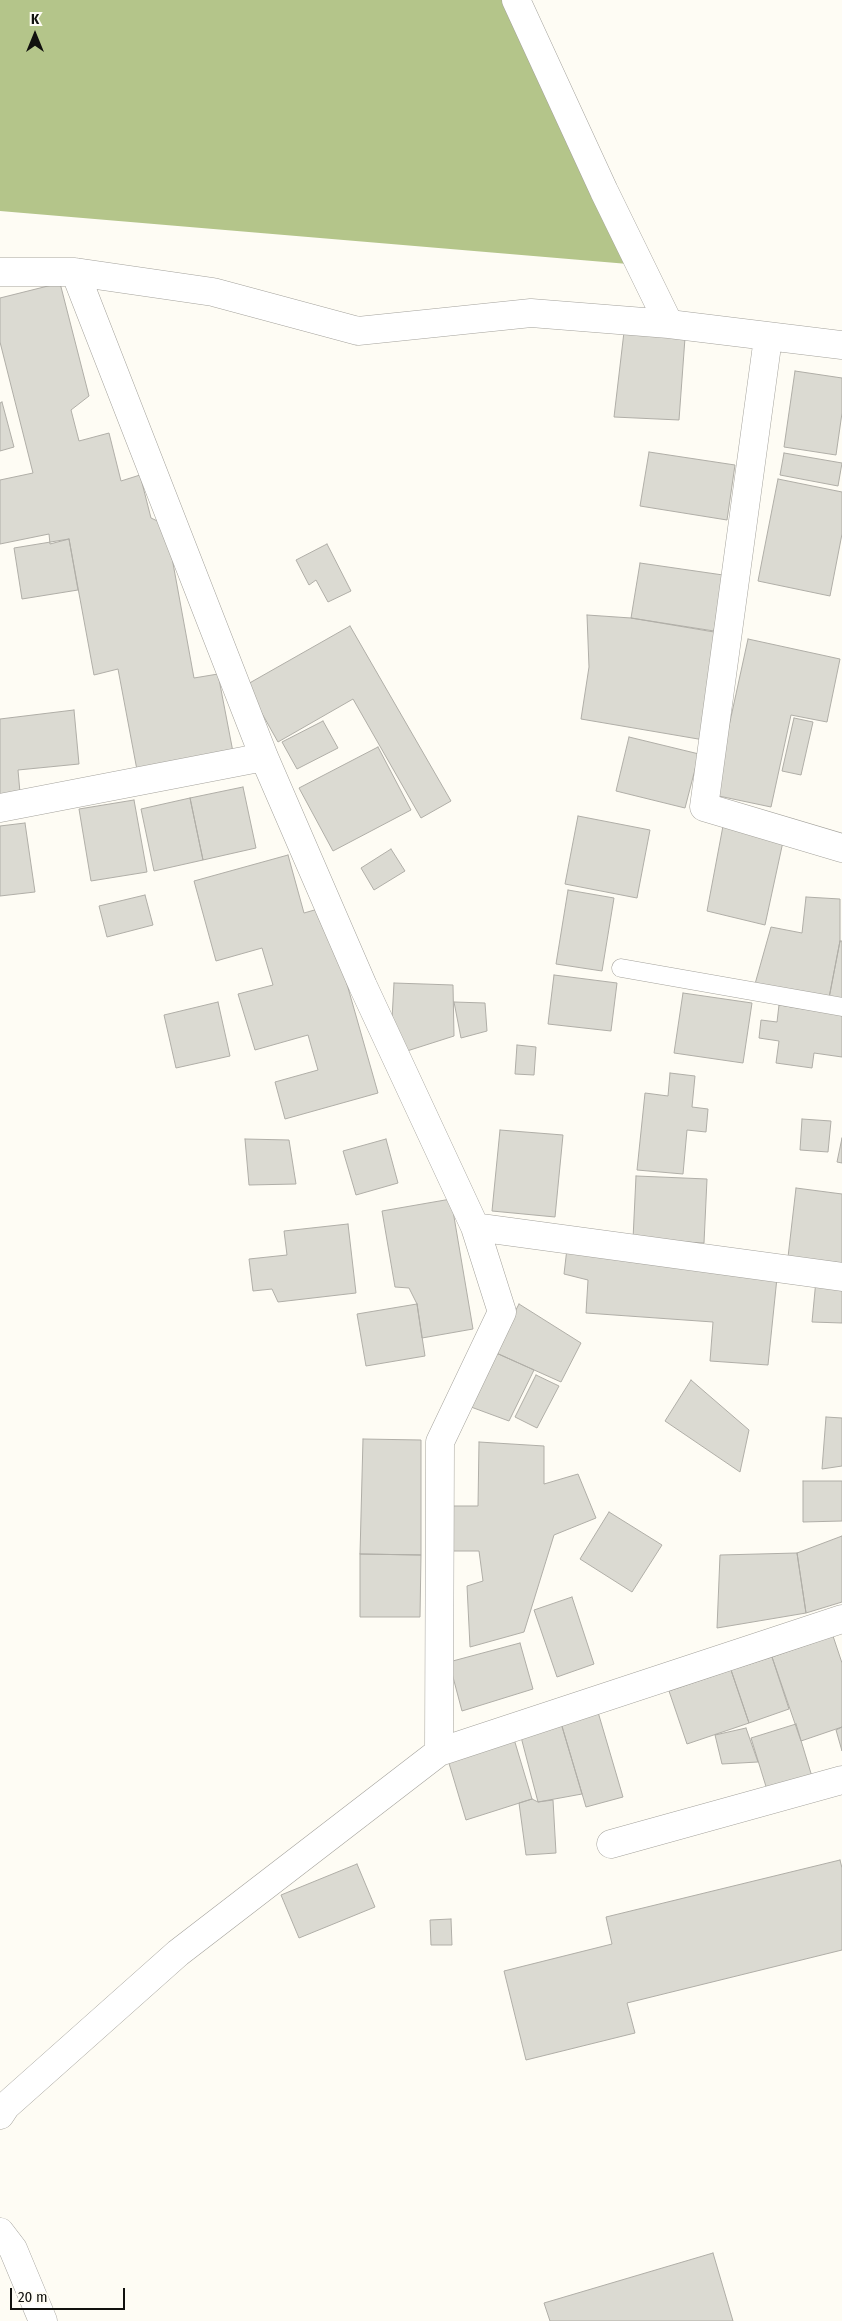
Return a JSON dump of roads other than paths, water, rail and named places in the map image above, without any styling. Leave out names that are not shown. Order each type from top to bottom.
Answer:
[{"type":"street","points":[[516,0],[604,192],[669,324]]},
{"type":"street","points":[[0,272],[75,272],[213,292],[358,331],[531,313],[669,324],[768,338],[842,345]]},
{"type":"street","points":[[75,272],[264,757],[363,986],[475,1227],[502,1312],[440,1442],[439,1752]]},
{"type":"street","points":[[768,338],[704,807],[842,848]]},
{"type":"street","points":[[0,808],[264,757]]},
{"type":"street","points":[[475,1227],[842,1277]]},
{"type":"street","points":[[0,2115],[6,2106],[178,1953],[439,1752],[842,1619]]},
{"type":"street","points":[[611,1844],[842,1780]]},
{"type":"street","points":[[0,2232],[13,2249],[43,2321]]},
{"type":"lane","points":[[621,968],[842,1007]]}]
